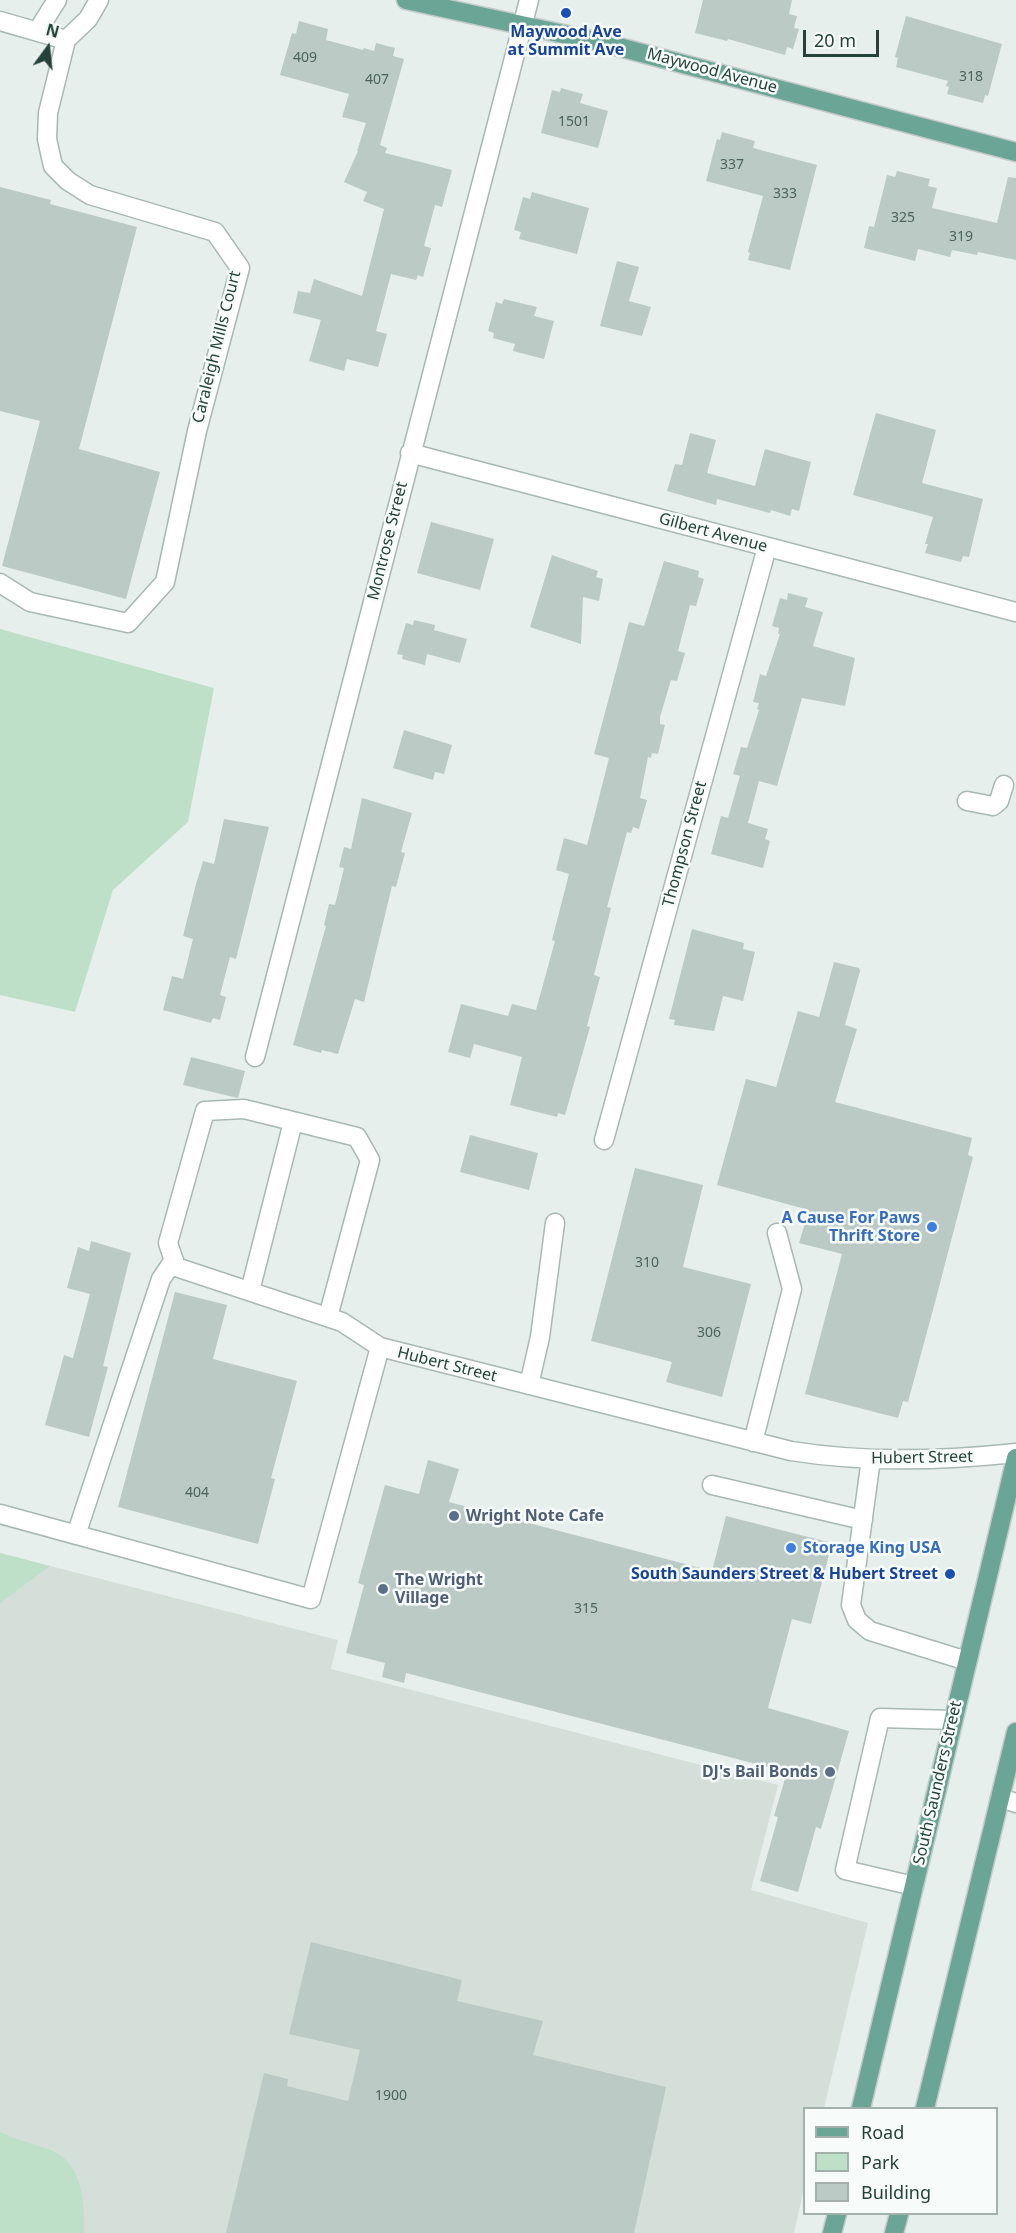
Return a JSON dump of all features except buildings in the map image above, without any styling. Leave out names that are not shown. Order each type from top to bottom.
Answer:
[{"type":"main road","name":"Maywood Avenue","points":[[406,0],[600,42],[1016,152]]},
{"type":"main road","name":"South Saunders Street","points":[[861,2107],[1016,1458]]},
{"type":"main road","points":[[926,2107],[1008,1800],[1016,1732]]},
{"type":"main road","points":[[832,2233],[837,2215]]},
{"type":"main road","points":[[894,2233],[899,2215]]},
{"type":"street","points":[[38,30],[57,0]]},
{"type":"street","points":[[0,21],[38,30],[66,40],[88,19],[99,0]]},
{"type":"street","name":"Montrose Street","points":[[255,1057],[529,0]]},
{"type":"street","name":"Caraleigh Mills Court","points":[[0,583],[30,602],[128,623],[165,582],[197,431],[240,268],[215,232],[90,195],[68,181],[53,166],[47,139],[48,113],[66,40]]},
{"type":"street","name":"Gilbert Avenue","points":[[410,453],[1016,612]]},
{"type":"street","name":"Thompson Street","points":[[604,1140],[767,547]]},
{"type":"street","points":[[967,801],[993,806],[999,801],[1004,785]]},
{"type":"street","points":[[328,1317],[370,1160],[357,1137],[244,1109],[205,1111],[168,1243],[176,1267],[342,1322],[380,1347]]},
{"type":"street","points":[[250,1291],[293,1122]]},
{"type":"street","points":[[529,1385],[540,1336],[555,1223]]},
{"type":"street","points":[[753,1442],[792,1289],[777,1233]]},
{"type":"street","points":[[76,1535],[161,1279],[174,1260]]},
{"type":"street","name":"Hubert Street","points":[[0,1514],[311,1599],[380,1347],[753,1442],[826,1457],[966,1459],[1016,1454]]},
{"type":"street","points":[[871,1459],[850,1605],[857,1620],[870,1630],[967,1661]]},
{"type":"street","points":[[712,1485],[863,1520]]},
{"type":"street","points":[[914,1886],[845,1870],[880,1718],[953,1720]]},
{"type":"shaded area","points":[[0,1553],[338,1640],[331,1669],[778,1785],[751,1890],[868,1923],[824,2107],[803,2107],[803,2192],[794,2233],[0,2233]]},
{"type":"green space","points":[[0,629],[214,688],[188,822],[113,890],[75,1012],[0,995]]},
{"type":"green space","points":[[0,1553],[50,1566],[0,1603]]},
{"type":"green space","points":[[0,2132],[53,2151],[71,2166],[83,2198],[84,2233],[0,2233]]},
{"type":"place","name":"Maywood Ave at Summit Ave","points":[[566,13]]},
{"type":"place","name":"A Cause For Paws Thrift Store","points":[[932,1227]]},
{"type":"place","name":"Wright Note Cafe","points":[[454,1516]]},
{"type":"place","name":"Storage King USA","points":[[791,1548]]},
{"type":"place","name":"South Saunders Street & Hubert Street","points":[[950,1574]]},
{"type":"place","name":"The Wright Village","points":[[383,1589]]},
{"type":"place","name":"DJ's Bail Bonds","points":[[830,1772]]}]
